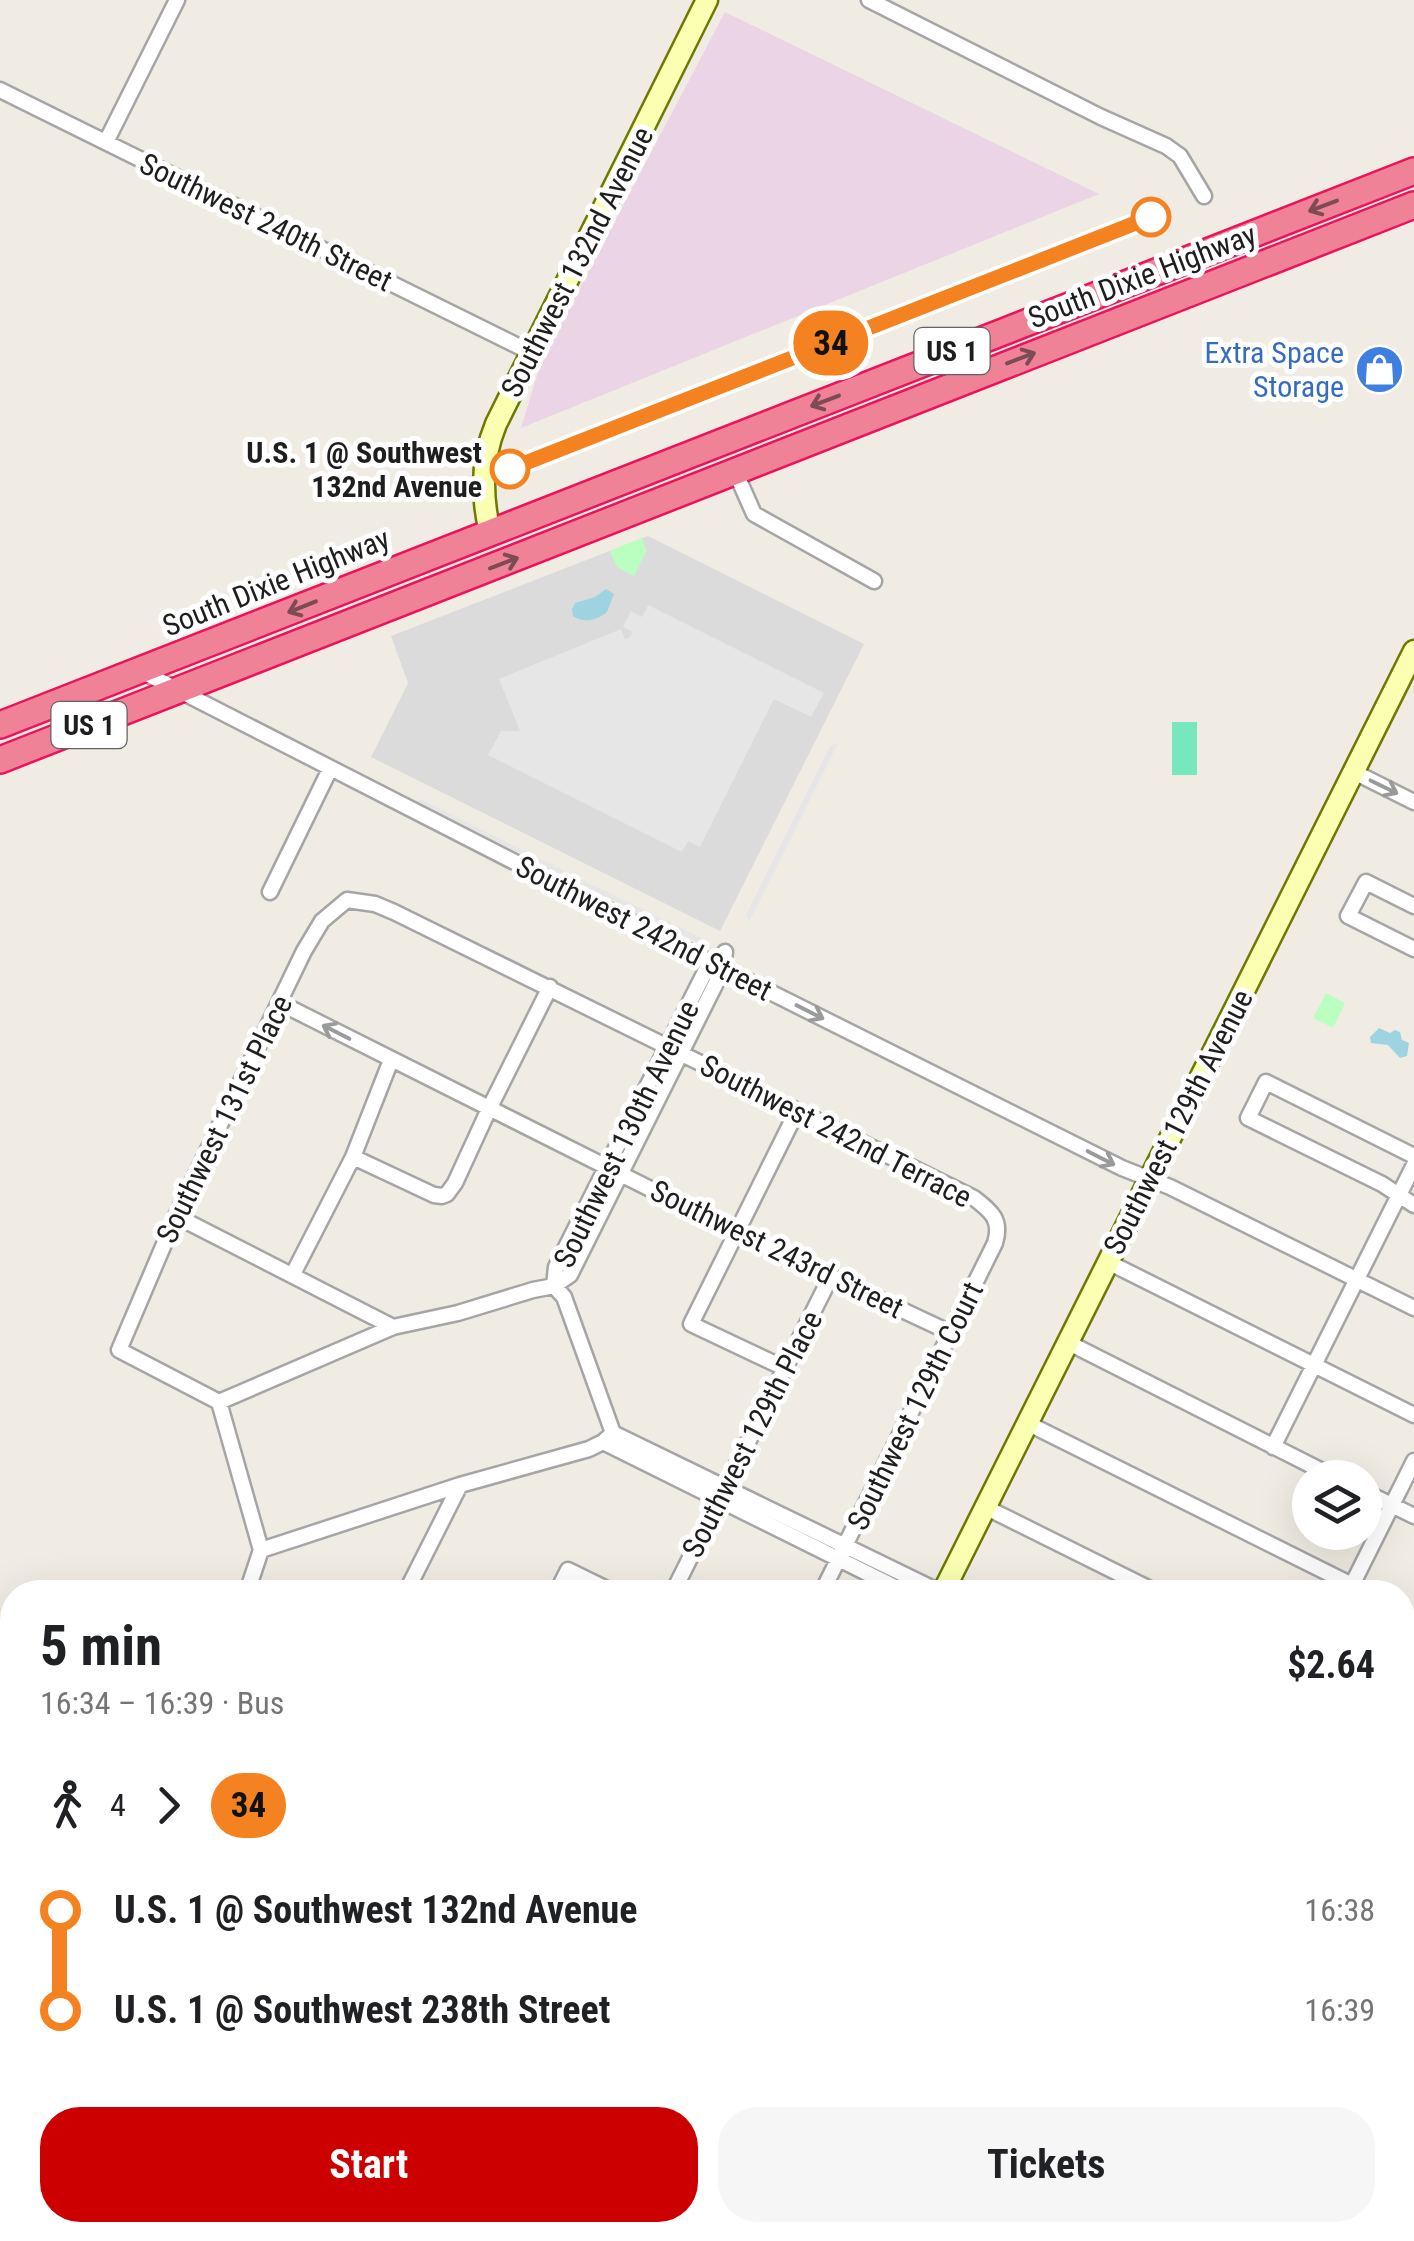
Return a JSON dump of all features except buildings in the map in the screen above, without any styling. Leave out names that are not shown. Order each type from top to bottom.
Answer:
[{"type":"highway","name":"South Dixie Highway","points":[[0,726],[1414,171]]},
{"type":"highway","name":"South Dixie Highway","points":[[0,760],[1414,205]]},
{"type":"highway","points":[[315,636],[342,610],[463,562],[480,548],[490,532],[504,536],[531,534],[678,480],[735,470]]},
{"type":"highway","points":[[0,740],[40,710]]},
{"type":"street","points":[[106,142],[177,0]]},
{"type":"street","name":"Southwest 132nd Avenue","points":[[490,532],[483,480],[488,444],[501,412],[707,0]]},
{"type":"street","points":[[870,0],[1166,146],[1180,156],[1204,196]]},
{"type":"street","name":"Southwest 240th Street","points":[[0,90],[532,353]]},
{"type":"street","points":[[735,470],[754,514],[874,581]]},
{"type":"street","name":"Southwest 129th Avenue","points":[[948,1580],[1414,651]]},
{"type":"street","name":"Southwest 242nd Street","points":[[140,670],[716,966],[1414,1308]]},
{"type":"street","points":[[270,892],[330,769]]},
{"type":"street","points":[[1354,772],[1414,802]]},
{"type":"street","points":[[1414,906],[1366,882],[1348,916],[1414,950]]},
{"type":"street","name":"Southwest 242nd Terrace","points":[[347,900],[375,904],[394,912],[974,1198],[996,1216]]},
{"type":"street","name":"Southwest 131st Place","points":[[219,1402],[119,1350],[176,1216],[312,936],[330,912],[347,900]]},
{"type":"street","name":"Southwest 130th Avenue","points":[[554,1286],[556,1267],[614,1170],[716,966]]},
{"type":"street","points":[[353,1156],[426,1192],[447,1194],[550,988]]},
{"type":"street","name":"Southwest 243rd Street","points":[[280,1004],[736,1232],[952,1333]]},
{"type":"street","points":[[293,1274],[353,1156],[391,1060]]},
{"type":"street","points":[[1414,1156],[1266,1082],[1248,1118],[1382,1184],[1414,1205]]},
{"type":"street","points":[[784,1368],[691,1324],[797,1111]]},
{"type":"street","points":[[1273,1447],[1414,1165]]},
{"type":"street","points":[[176,1216],[393,1327]]},
{"type":"street","name":"Southwest 129th Court","points":[[828,1580],[995,1244],[996,1216]]},
{"type":"street","points":[[1108,1262],[1414,1414]]},
{"type":"street","name":"Southwest 129th Place","points":[[679,1580],[831,1276]]},
{"type":"street","points":[[251,1580],[261,1550],[219,1402],[393,1327],[554,1286],[564,1298],[608,1437],[842,1553],[886,1580]]},
{"type":"street","points":[[1067,1342],[1299,1460]]},
{"type":"street","points":[[1027,1423],[1344,1580]]},
{"type":"street","points":[[261,1550],[460,1484],[589,1448],[608,1437]]},
{"type":"street","points":[[1354,1580],[1414,1461]]},
{"type":"street","points":[[412,1580],[460,1484]]},
{"type":"street","points":[[1382,1500],[1414,1516]]},
{"type":"street","points":[[986,1507],[1132,1580]]},
{"type":"street","points":[[842,1553],[911,1580]]},
{"type":"street","points":[[563,1580],[568,1570],[588,1580]]},
{"type":"shaded area","points":[[725,12],[1099,194],[521,428],[542,359]]},
{"type":"shaded area","points":[[648,536],[864,644],[720,931],[371,757],[408,683],[391,636]]},
{"type":"shaded area","points":[[648,605],[824,693],[811,717],[774,699],[700,847],[688,841],[682,852],[488,755],[501,731],[520,731],[499,679],[621,629],[625,639],[629,638],[633,632],[623,627],[631,611],[642,617]]},
{"type":"shaded area","points":[[838,743],[749,922],[746,915],[830,746]]},
{"type":"shaded area","points":[[422,800],[563,870],[565,878],[414,802]]},
{"type":"shaded area","points":[[574,876],[702,938],[705,946],[567,878]]},
{"type":"green space","points":[[642,538],[646,552],[634,576],[617,567],[610,551]]},
{"type":"green space","points":[[1172,722],[1197,722],[1197,775],[1172,775]]},
{"type":"green space","points":[[1326,993],[1345,1003],[1333,1028],[1313,1018]]},
{"type":"water","points":[[606,589],[614,594],[607,612],[590,620],[573,616],[575,603]]},
{"type":"water","points":[[1379,1028],[1400,1032],[1402,1040],[1409,1043],[1407,1056],[1400,1058],[1388,1045],[1371,1043],[1370,1037]]},
{"type":"bus line","name":"34","points":[[510,469],[1151,217]]},
{"type":"place","name":"Extra Space Storage","points":[[1379,369]]},
{"type":"place","name":"U.S. 1 @ Southwest 132nd Avenue","points":[[510,469]]}]
